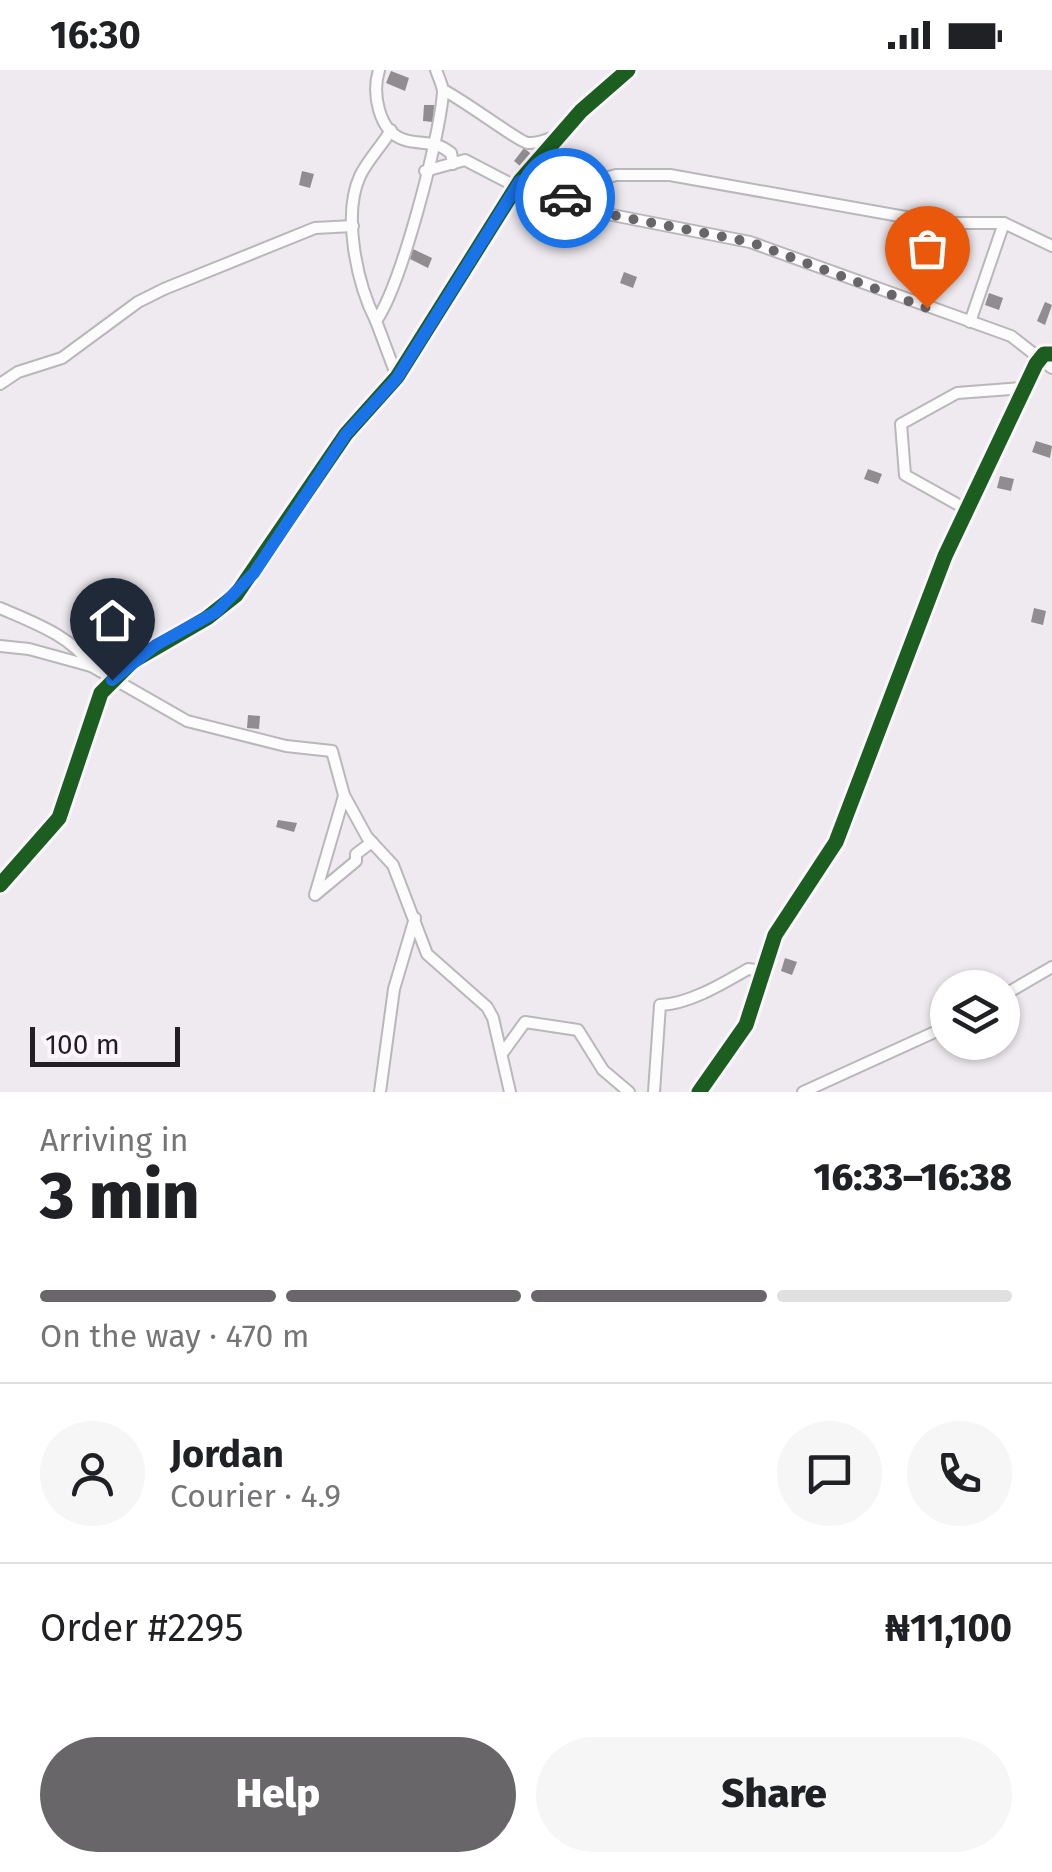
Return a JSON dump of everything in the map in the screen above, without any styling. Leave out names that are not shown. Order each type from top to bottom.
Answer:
[{"type":"street","points":[[379,70],[375,84],[379,112],[391,130],[401,140],[432,142],[449,151],[453,164]]},
{"type":"street","points":[[376,321],[396,282],[422,194],[444,90],[436,70]]},
{"type":"street","points":[[0,885],[59,818],[78,770],[95,706],[112,680],[156,645],[199,624],[236,595],[346,434],[397,378],[405,358],[520,185],[560,135],[628,70]]},
{"type":"street","points":[[444,90],[472,103],[520,140],[533,143],[560,135]]},
{"type":"street","points":[[391,130],[360,177],[352,204],[376,321],[397,378]]},
{"type":"street","points":[[425,171],[469,162],[520,185],[554,193],[602,213],[750,242],[1011,336],[1052,368]]},
{"type":"street","points":[[554,193],[616,175],[670,176],[939,223],[1004,223],[1052,246]]},
{"type":"street","points":[[970,322],[1004,223]]},
{"type":"street","points":[[0,384],[18,372],[62,358],[138,302],[164,289],[314,228],[354,226]]},
{"type":"street","points":[[699,1092],[746,1025],[775,935],[836,842],[966,509],[1038,359],[1052,354]]},
{"type":"street","points":[[966,509],[904,475],[901,424],[957,393],[1023,388]]},
{"type":"street","points":[[0,608],[68,642],[91,666],[187,722],[286,746],[332,752],[344,795],[372,842],[393,865],[427,954],[487,1007],[504,1052],[510,1092]]},
{"type":"street","points":[[0,646],[29,648],[91,666]]},
{"type":"street","points":[[344,795],[340,822],[329,842],[316,895],[342,877],[356,861],[356,854],[372,842]]},
{"type":"street","points":[[380,1092],[394,990],[415,917]]},
{"type":"street","points":[[1020,986],[1052,967]]},
{"type":"street","points":[[654,1092],[660,1004],[673,1004],[722,985],[748,969],[764,972]]},
{"type":"street","points":[[504,1052],[525,1022],[578,1030],[603,1070],[629,1092]]},
{"type":"street","points":[[804,1092],[930,1034]]},
{"type":"building","points":[[391,71],[409,78],[405,91],[386,83]]},
{"type":"building","points":[[424,105],[434,105],[433,122],[423,121]]},
{"type":"building","points":[[524,148],[535,157],[525,170],[514,161]]},
{"type":"building","points":[[302,171],[314,174],[310,188],[299,185]]},
{"type":"building","points":[[413,249],[432,258],[428,268],[408,258]]},
{"type":"building","points":[[624,272],[637,277],[633,288],[620,283]]},
{"type":"building","points":[[989,293],[1003,298],[999,310],[985,305]]},
{"type":"building","points":[[1045,302],[1052,305],[1045,325],[1037,321]]},
{"type":"building","points":[[1036,441],[1052,446],[1050,458],[1032,452]]},
{"type":"building","points":[[868,469],[882,474],[878,484],[864,479]]},
{"type":"building","points":[[1000,476],[1014,479],[1011,491],[997,488]]},
{"type":"building","points":[[1034,608],[1046,611],[1043,625],[1031,622]]},
{"type":"building","points":[[248,715],[260,716],[259,729],[247,728]]},
{"type":"building","points":[[278,820],[297,823],[294,832],[276,827]]},
{"type":"building","points":[[785,958],[797,962],[792,975],[781,971]]},
{"type":"cycle path","points":[[0,885],[59,818],[101,693],[133,661],[207,618],[236,595],[346,434],[397,377],[520,181],[581,111],[628,70]]},
{"type":"cycle path","points":[[699,1092],[746,1025],[775,935],[836,842],[945,556],[1036,364],[1044,354],[1052,354]]},
{"type":"way so far","points":[[565,198],[602,213],[750,242],[927,308]]},
{"type":"route","points":[[112,680],[156,645],[216,612],[254,573],[346,434],[380,392],[397,378],[405,358],[455,288],[520,181],[565,198]]}]
